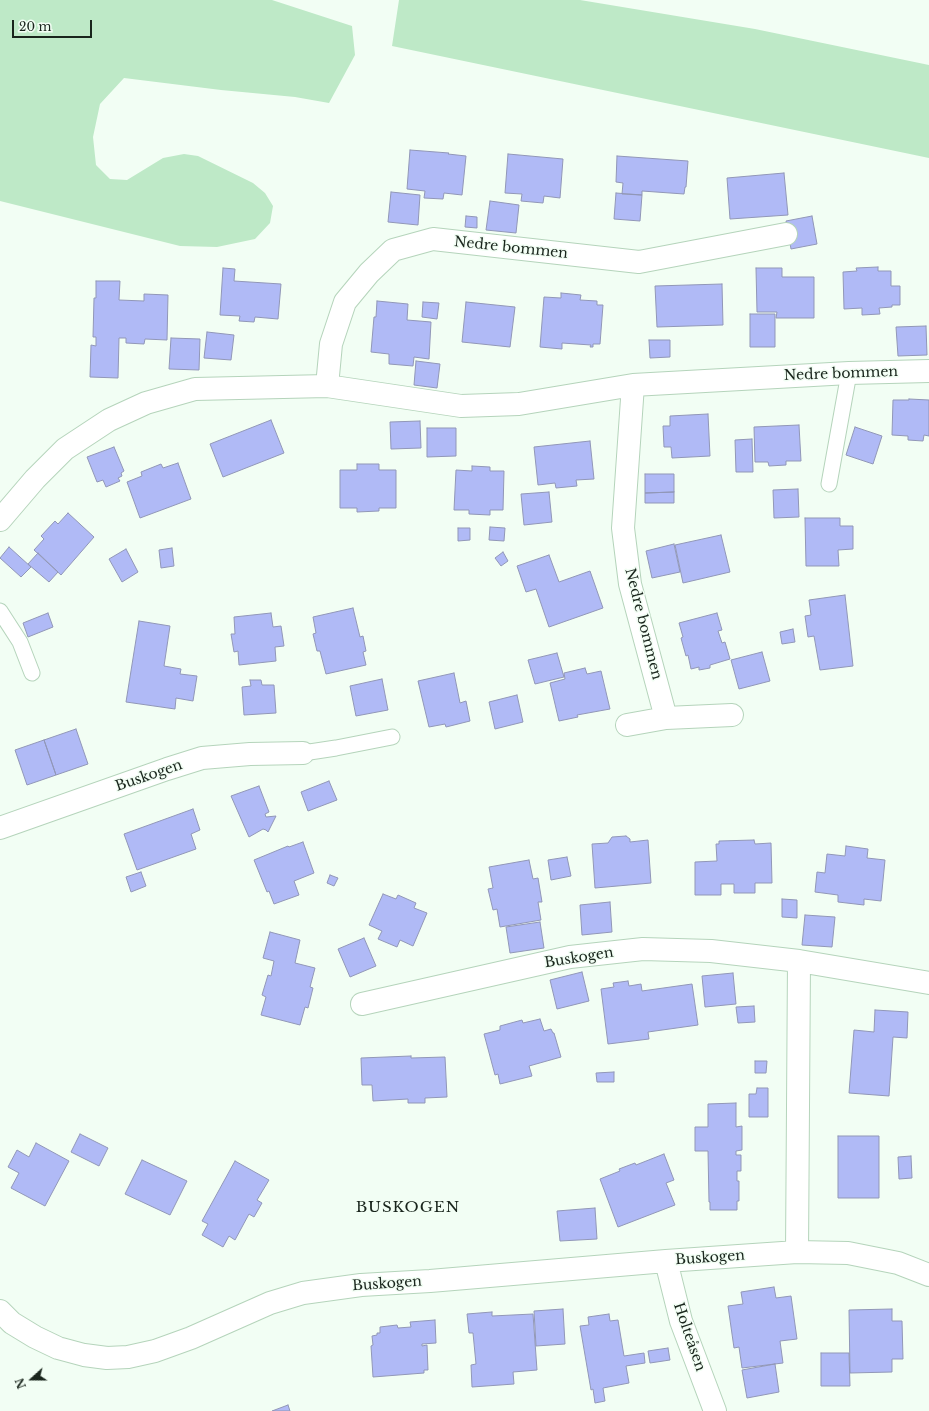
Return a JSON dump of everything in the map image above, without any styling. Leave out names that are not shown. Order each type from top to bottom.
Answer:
[{"type":"street","name":"Nedre bommen","points":[[327,386],[331,344],[345,302],[369,273],[393,250],[433,239],[639,262],[786,234]]},
{"type":"street","name":"Nedre bommen","points":[[0,520],[35,478],[65,449],[109,420],[146,403],[195,389],[327,386],[461,406],[519,404],[633,385],[849,373],[929,371]]},
{"type":"street","name":"Nedre bommen","points":[[633,385],[623,528],[630,584],[666,718]]},
{"type":"street","points":[[627,725],[666,718],[732,715]]},
{"type":"street","name":"Buskogen","points":[[0,828],[202,758],[250,754],[303,753]]},
{"type":"street","name":"Buskogen","points":[[362,1004],[570,957],[643,948],[711,951],[799,961],[929,983]]},
{"type":"street","points":[[797,1252],[799,961]]},
{"type":"street","name":"Buskogen","points":[[0,1311],[12,1323],[35,1337],[58,1348],[84,1355],[108,1358],[128,1357],[155,1351],[191,1338],[270,1303],[303,1293],[361,1286],[666,1261],[797,1252],[848,1253],[898,1263],[929,1275]]},
{"type":"street","name":"Holteåsen","points":[[666,1261],[681,1321],[715,1411]]},
{"type":"lane","points":[[829,484],[849,373]]},
{"type":"lane","points":[[0,611],[20,642],[32,673]]},
{"type":"lane","points":[[303,753],[392,737]]},
{"type":"green space","points":[[0,0],[272,0],[352,26],[355,55],[329,103],[295,97],[221,90],[124,78],[100,104],[93,137],[96,165],[110,179],[127,180],[163,158],[184,154],[198,156],[253,183],[265,193],[273,206],[270,223],[255,239],[217,247],[180,246],[0,201]]},
{"type":"green space","points":[[399,0],[580,0],[755,29],[929,65],[929,158],[392,46]]},
{"type":"building","points":[[410,150],[466,156],[462,195],[444,193],[443,199],[424,198],[425,191],[407,189]]},
{"type":"building","points":[[508,154],[563,159],[560,198],[544,196],[543,203],[521,201],[522,194],[505,193]]},
{"type":"building","points":[[617,156],[688,161],[684,194],[642,191],[642,195],[622,194],[623,183],[616,182]]},
{"type":"building","points":[[784,173],[788,215],[730,219],[727,178]]},
{"type":"building","points":[[391,192],[420,195],[418,225],[388,222]]},
{"type":"building","points":[[616,193],[642,195],[640,221],[614,219]]},
{"type":"building","points":[[490,201],[519,205],[516,233],[486,230]]},
{"type":"building","points":[[466,216],[477,217],[477,228],[465,227]]},
{"type":"building","points":[[812,216],[817,244],[791,249],[786,221]]},
{"type":"building","points":[[878,267],[878,271],[891,271],[891,286],[900,286],[900,305],[879,308],[880,314],[862,315],[862,308],[844,309],[843,272],[857,271],[856,268]]},
{"type":"building","points":[[223,268],[235,269],[234,281],[281,284],[278,319],[255,317],[254,322],[239,321],[240,316],[220,315]]},
{"type":"building","points":[[756,268],[782,268],[782,277],[814,277],[814,318],[776,318],[777,312],[757,312]]},
{"type":"building","points":[[96,281],[120,281],[119,300],[144,301],[144,294],[168,295],[167,340],[145,339],[144,344],[126,343],[126,338],[119,338],[118,378],[90,377],[91,345],[96,346],[96,337],[93,337]]},
{"type":"building","points":[[722,284],[723,325],[657,327],[655,286]]},
{"type":"building","points":[[561,293],[581,295],[580,300],[597,301],[597,305],[603,305],[600,344],[593,344],[593,347],[590,347],[591,345],[562,343],[562,349],[540,347],[544,297],[561,298]]},
{"type":"building","points":[[377,301],[408,304],[407,320],[431,322],[429,359],[414,357],[413,366],[389,364],[389,354],[371,352]]},
{"type":"building","points":[[423,302],[439,303],[437,319],[422,317]]},
{"type":"building","points":[[466,302],[515,307],[510,347],[462,342]]},
{"type":"building","points":[[750,314],[775,314],[775,347],[750,347]]},
{"type":"building","points":[[926,326],[927,355],[898,356],[896,327]]},
{"type":"building","points":[[207,332],[234,335],[231,360],[204,358]]},
{"type":"building","points":[[171,338],[200,339],[199,370],[169,369]]},
{"type":"building","points":[[649,340],[670,340],[670,357],[650,358]]},
{"type":"building","points":[[416,361],[440,364],[437,388],[414,385]]},
{"type":"building","points":[[893,400],[929,400],[929,436],[924,435],[923,441],[908,440],[908,436],[892,435]]},
{"type":"building","points":[[708,414],[710,456],[672,458],[671,447],[664,447],[663,426],[670,426],[670,416]]},
{"type":"building","points":[[271,420],[284,453],[223,477],[210,444]]},
{"type":"building","points":[[420,421],[421,448],[391,449],[390,422]]},
{"type":"building","points":[[799,425],[801,461],[786,461],[786,465],[769,466],[768,462],[755,462],[754,427]]},
{"type":"building","points":[[855,427],[882,436],[873,464],[846,455]]},
{"type":"building","points":[[427,428],[456,428],[456,456],[427,457]]},
{"type":"building","points":[[752,439],[753,472],[736,472],[735,440]]},
{"type":"building","points":[[590,441],[594,479],[576,480],[577,486],[556,488],[555,483],[538,485],[534,447]]},
{"type":"building","points":[[114,447],[124,471],[121,473],[122,476],[118,478],[120,481],[106,487],[103,480],[97,482],[87,457]]},
{"type":"building","points":[[178,463],[191,499],[140,518],[127,482],[142,476],[141,472],[161,464],[163,468]]},
{"type":"building","points":[[357,464],[379,464],[379,470],[396,470],[396,508],[379,508],[379,511],[357,512],[357,508],[340,508],[340,470],[357,470]]},
{"type":"building","points":[[472,466],[490,467],[490,471],[504,471],[503,510],[490,510],[490,515],[469,514],[469,510],[454,510],[456,470],[472,471]]},
{"type":"building","points":[[645,474],[674,474],[674,492],[645,493]]},
{"type":"building","points":[[798,489],[799,517],[774,518],[773,490]]},
{"type":"building","points":[[549,492],[552,522],[524,525],[521,494]]},
{"type":"building","points":[[674,492],[674,503],[645,503],[645,493]]},
{"type":"building","points":[[68,513],[94,537],[61,575],[34,550],[44,539],[41,536],[55,521],[58,524]]},
{"type":"building","points":[[805,518],[840,518],[840,526],[853,526],[853,549],[838,550],[839,566],[806,566]]},
{"type":"building","points":[[490,527],[505,528],[504,541],[489,540]]},
{"type":"building","points":[[458,528],[470,528],[470,540],[458,541]]},
{"type":"building","points":[[721,535],[730,572],[683,583],[675,545]]},
{"type":"building","points":[[674,544],[680,572],[652,578],[646,551]]},
{"type":"building","points":[[9,547],[31,567],[21,577],[0,558]]},
{"type":"building","points":[[172,548],[174,566],[161,568],[159,550]]},
{"type":"building","points":[[126,549],[138,572],[122,582],[109,559]]},
{"type":"building","points":[[503,552],[508,561],[501,566],[495,558]]},
{"type":"building","points":[[38,553],[58,572],[49,582],[28,564]]},
{"type":"building","points":[[549,555],[559,582],[590,571],[603,608],[549,627],[536,589],[526,592],[517,566]]},
{"type":"building","points":[[845,595],[853,666],[820,670],[814,636],[808,637],[805,616],[811,615],[809,600]]},
{"type":"building","points":[[353,608],[360,637],[363,636],[366,651],[363,652],[366,665],[326,674],[320,651],[317,651],[313,634],[316,633],[313,617]]},
{"type":"building","points":[[48,613],[53,627],[28,637],[23,623]]},
{"type":"building","points":[[271,613],[273,627],[281,626],[284,646],[275,647],[276,661],[239,665],[238,651],[234,652],[231,634],[235,634],[234,617]]},
{"type":"building","points":[[717,613],[722,630],[718,631],[722,643],[725,642],[730,659],[710,665],[710,668],[699,670],[699,667],[691,669],[688,655],[686,656],[681,638],[683,637],[679,623]]},
{"type":"building","points":[[139,621],[170,626],[164,666],[181,669],[180,674],[197,676],[193,701],[176,698],[175,709],[126,702]]},
{"type":"building","points":[[793,629],[795,642],[782,644],[780,632]]},
{"type":"building","points":[[762,652],[770,681],[739,689],[731,660]]},
{"type":"building","points":[[557,653],[564,677],[535,684],[528,660]]},
{"type":"building","points":[[585,668],[587,674],[601,671],[610,709],[577,715],[578,717],[559,721],[550,683],[565,679],[564,673]]},
{"type":"building","points":[[454,673],[460,703],[466,701],[470,721],[446,727],[445,724],[429,727],[418,681]]},
{"type":"building","points":[[382,679],[388,710],[356,716],[350,686]]},
{"type":"building","points":[[250,680],[261,680],[262,685],[274,685],[276,713],[244,715],[242,687],[251,686]]},
{"type":"building","points":[[517,695],[523,722],[495,729],[489,702]]},
{"type":"building","points":[[76,729],[88,764],[56,775],[44,740]]},
{"type":"building","points":[[44,740],[56,775],[27,785],[15,750]]},
{"type":"building","points":[[329,781],[337,800],[308,811],[301,792]]},
{"type":"building","points":[[259,786],[269,812],[265,814],[266,817],[276,816],[268,832],[263,829],[249,837],[231,796]]},
{"type":"building","points":[[193,809],[200,830],[191,834],[196,849],[137,870],[124,834]]},
{"type":"building","points":[[626,836],[630,839],[630,842],[648,840],[651,883],[595,888],[592,844],[608,843],[612,837]]},
{"type":"building","points":[[754,840],[755,844],[771,843],[772,883],[755,883],[755,893],[734,893],[734,884],[721,884],[721,895],[695,895],[695,862],[717,861],[716,844],[719,844],[719,841]]},
{"type":"building","points":[[303,842],[314,873],[294,881],[299,895],[274,904],[269,891],[267,892],[254,860],[288,846],[289,847]]},
{"type":"building","points":[[846,846],[868,849],[867,858],[885,860],[881,901],[864,899],[864,905],[838,902],[838,895],[815,892],[817,872],[825,873],[827,854],[845,856]]},
{"type":"building","points":[[567,857],[571,876],[551,880],[548,860]]},
{"type":"building","points":[[529,860],[533,879],[538,878],[542,902],[538,902],[541,920],[500,927],[497,909],[493,910],[488,889],[493,888],[489,867]]},
{"type":"building","points":[[141,872],[146,886],[131,892],[126,877]]},
{"type":"building","points":[[330,875],[338,878],[334,886],[327,883]]},
{"type":"building","points":[[383,894],[396,899],[398,895],[416,903],[414,908],[427,913],[413,946],[400,940],[397,947],[378,939],[382,931],[369,925]]},
{"type":"building","points":[[782,899],[797,900],[797,918],[782,917]]},
{"type":"building","points":[[610,902],[612,932],[582,935],[580,905]]},
{"type":"building","points":[[805,915],[835,917],[832,947],[802,945]]},
{"type":"building","points":[[540,922],[544,948],[510,953],[506,927]]},
{"type":"building","points":[[270,932],[300,940],[295,963],[315,968],[310,987],[313,988],[308,1008],[305,1007],[300,1025],[261,1015],[266,997],[262,995],[268,975],[271,976],[274,961],[263,958]]},
{"type":"building","points":[[364,938],[376,966],[350,977],[338,949]]},
{"type":"building","points":[[582,972],[589,1001],[557,1009],[550,980]]},
{"type":"building","points":[[733,973],[736,1004],[705,1007],[702,976]]},
{"type":"building","points":[[628,981],[629,986],[641,984],[642,991],[692,984],[698,1025],[648,1032],[649,1039],[608,1044],[601,989],[614,987],[613,983]]},
{"type":"building","points":[[754,1006],[755,1022],[738,1023],[736,1007]]},
{"type":"building","points":[[875,1010],[908,1012],[907,1038],[893,1037],[889,1096],[849,1093],[854,1030],[874,1032]]},
{"type":"building","points":[[540,1019],[544,1031],[551,1029],[554,1033],[561,1057],[529,1066],[532,1076],[500,1084],[498,1074],[495,1075],[484,1034],[500,1030],[500,1026],[522,1020],[523,1023]]},
{"type":"building","points":[[411,1056],[411,1058],[445,1057],[447,1097],[425,1098],[425,1103],[408,1103],[408,1099],[373,1101],[372,1085],[362,1085],[361,1058]]},
{"type":"building","points":[[755,1061],[767,1061],[766,1073],[755,1073]]},
{"type":"building","points":[[614,1072],[614,1082],[597,1082],[596,1073]]},
{"type":"building","points":[[757,1088],[768,1088],[768,1117],[749,1117],[749,1094],[756,1094]]},
{"type":"building","points":[[736,1103],[736,1127],[742,1126],[742,1150],[736,1151],[736,1155],[741,1155],[741,1171],[737,1171],[737,1181],[739,1181],[739,1201],[737,1201],[737,1210],[710,1210],[708,1151],[695,1151],[695,1127],[708,1127],[708,1104]]},
{"type":"building","points":[[80,1134],[108,1148],[99,1166],[71,1152]]},
{"type":"building","points":[[838,1136],[879,1136],[879,1198],[838,1198]]},
{"type":"building","points":[[36,1143],[69,1161],[45,1206],[11,1188],[19,1173],[8,1167],[17,1150],[29,1157]]},
{"type":"building","points":[[664,1154],[674,1180],[666,1183],[675,1205],[618,1227],[600,1179],[620,1171],[619,1169],[635,1163],[636,1165]]},
{"type":"building","points":[[911,1156],[912,1178],[899,1179],[898,1157]]},
{"type":"building","points":[[142,1160],[187,1181],[170,1215],[125,1194]]},
{"type":"building","points":[[235,1161],[269,1180],[257,1200],[262,1203],[254,1217],[249,1214],[235,1240],[229,1236],[223,1247],[202,1235],[208,1224],[202,1221]]},
{"type":"building","points":[[595,1208],[597,1239],[560,1241],[557,1211]]},
{"type":"building","points":[[774,1287],[776,1298],[791,1296],[797,1339],[780,1341],[783,1363],[742,1368],[739,1347],[734,1348],[728,1306],[743,1304],[741,1292]]},
{"type":"building","points":[[563,1309],[565,1344],[536,1346],[534,1311]]},
{"type":"building","points":[[892,1309],[892,1321],[902,1321],[903,1359],[892,1359],[892,1372],[850,1373],[849,1310]]},
{"type":"building","points":[[492,1312],[492,1316],[533,1314],[537,1370],[513,1372],[514,1384],[472,1387],[471,1365],[476,1364],[473,1333],[469,1333],[467,1314]]},
{"type":"building","points":[[609,1314],[610,1321],[618,1320],[624,1356],[644,1353],[645,1363],[626,1366],[629,1383],[603,1388],[605,1401],[595,1403],[593,1389],[591,1390],[580,1326],[589,1325],[588,1317]]},
{"type":"building","points":[[435,1320],[436,1343],[422,1344],[422,1346],[427,1345],[428,1370],[424,1370],[424,1373],[373,1377],[371,1346],[373,1345],[372,1336],[380,1333],[380,1327],[397,1325],[398,1328],[411,1327],[410,1322]]},
{"type":"building","points":[[668,1348],[670,1360],[650,1363],[648,1351]]},
{"type":"building","points":[[821,1353],[849,1353],[850,1386],[821,1386]]},
{"type":"building","points":[[775,1364],[779,1392],[747,1398],[742,1370]]},
{"type":"building","points":[[288,1405],[290,1411],[272,1411]]},
{"type":"district","name":"BUSKOGEN","points":[[408,1208]]}]
